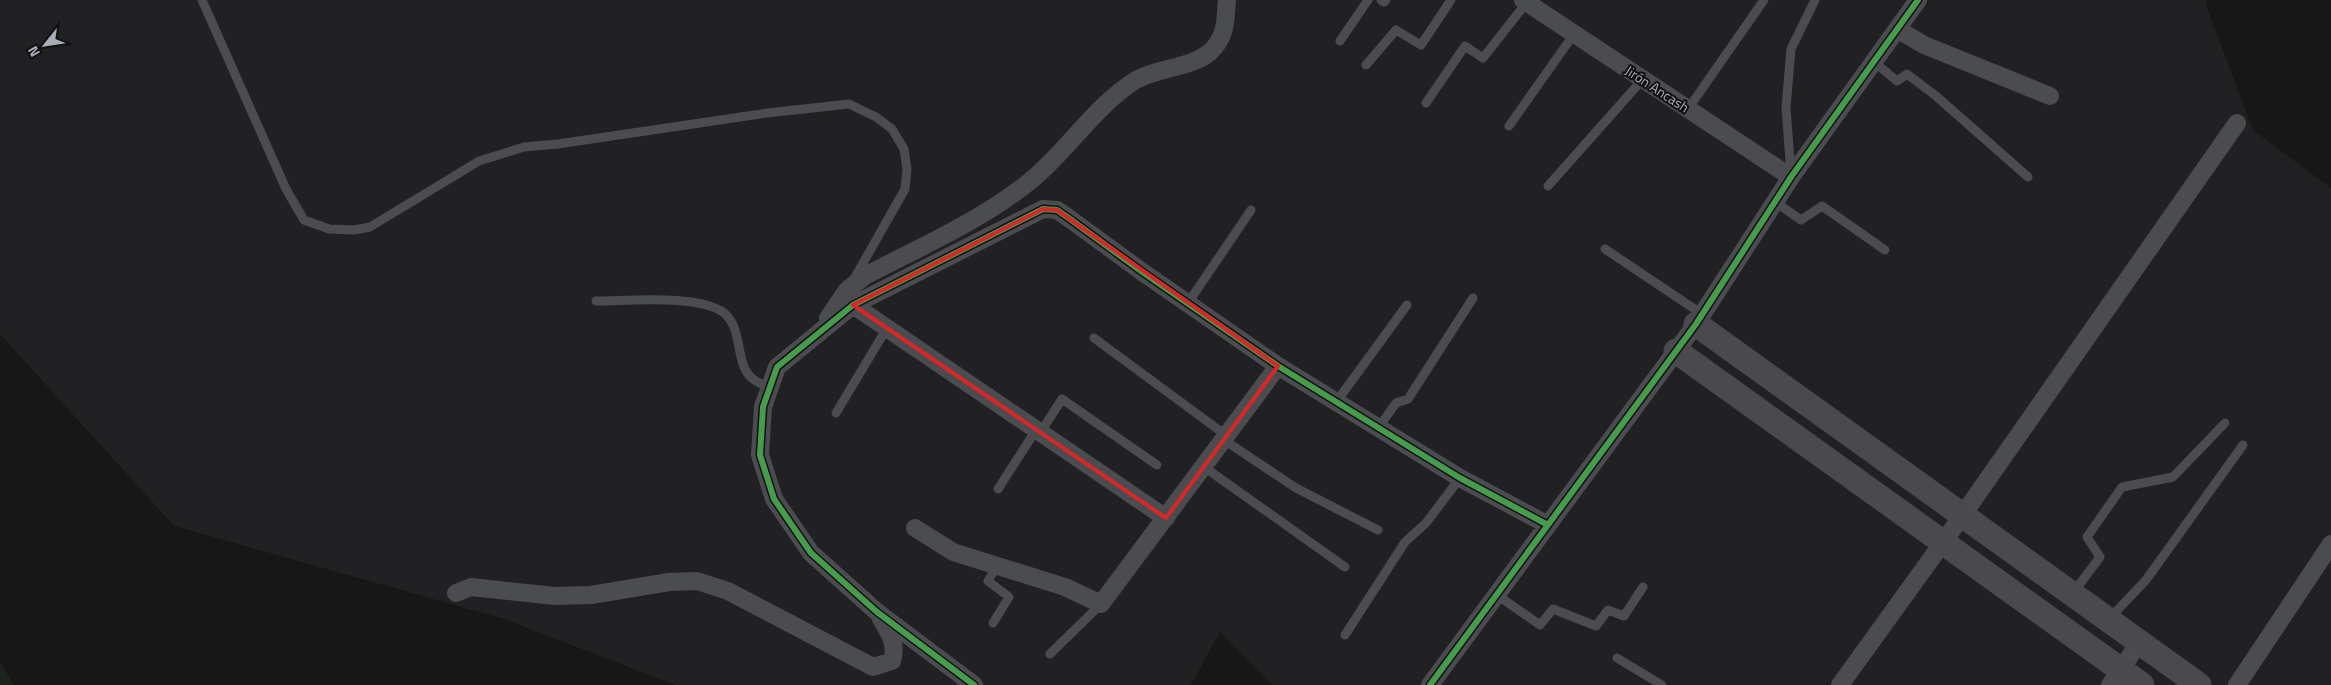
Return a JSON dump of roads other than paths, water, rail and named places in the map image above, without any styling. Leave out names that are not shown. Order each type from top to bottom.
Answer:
[{"type":"street","points":[[974,685],[877,612],[812,553],[774,499],[760,456],[763,407],[777,367],[817,335],[850,298],[865,276],[999,205],[1031,180],[1105,103],[1138,79],[1178,66],[1209,53],[1224,34],[1227,0]]},
{"type":"street","points":[[1430,685],[1699,319],[1791,177],[1918,0]]},
{"type":"street","name":"Jirón Ancash","points":[[1530,2],[1574,34],[1791,177]]},
{"type":"street","points":[[1897,29],[1924,46],[2050,96]]},
{"type":"street","points":[[1840,685],[1962,516],[2238,124]]},
{"type":"street","points":[[850,298],[1043,209],[1057,210],[1278,366],[1460,478],[1548,525]]},
{"type":"street","points":[[850,298],[887,328],[1166,518]]},
{"type":"street","points":[[1699,319],[1962,516],[2199,685]]},
{"type":"street","points":[[1676,351],[1943,542],[2115,677],[2142,685]]},
{"type":"street","points":[[915,528],[953,552],[1065,587],[1101,604],[1278,366]]},
{"type":"street","points":[[2237,685],[2331,544]]},
{"type":"street","points":[[456,593],[471,587],[555,596],[591,595],[669,582],[697,581],[728,591],[873,667],[892,662],[895,651],[893,639],[877,612]]},
{"type":"street","points":[[2115,677],[2139,643]]},
{"type":"lane","points":[[202,0],[286,189],[304,220],[328,229],[354,230],[370,227],[479,161],[524,147],[558,144],[767,113],[849,104],[876,117],[892,129],[904,149],[907,169],[905,189],[850,298]]},
{"type":"lane","points":[[1340,41],[1368,0]]},
{"type":"lane","points":[[1381,0],[1384,2],[1386,0]]},
{"type":"lane","points":[[1366,65],[1396,30],[1421,45],[1451,0]]},
{"type":"lane","points":[[1688,109],[1764,0]]},
{"type":"lane","points":[[1791,177],[1786,108],[1791,49],[1815,0]]},
{"type":"lane","points":[[1426,103],[1466,46],[1483,58],[1530,2]]},
{"type":"lane","points":[[1509,126],[1574,34]]},
{"type":"lane","points":[[1874,62],[1897,80],[1907,74],[1936,96],[2028,177]]},
{"type":"lane","points":[[1548,186],[1643,79]]},
{"type":"lane","points":[[1775,202],[1801,220],[1822,206],[1885,250]]},
{"type":"lane","points":[[1188,304],[1251,210]]},
{"type":"lane","points":[[1605,249],[1699,319]]},
{"type":"lane","points":[[1379,427],[1396,403],[1408,399],[1473,298]]},
{"type":"lane","points":[[596,301],[686,300],[723,312],[737,332],[747,371],[754,381],[770,387]]},
{"type":"lane","points":[[1337,402],[1407,305]]},
{"type":"lane","points":[[836,413],[887,328]]},
{"type":"lane","points":[[1094,338],[1225,438],[1296,488],[1378,530]]},
{"type":"lane","points":[[998,489],[1062,399],[1158,465]]},
{"type":"lane","points":[[2072,594],[2100,558],[2087,537],[2122,487],[2174,477],[2225,423]]},
{"type":"lane","points":[[2108,621],[2146,580],[2243,445]]},
{"type":"lane","points":[[1204,467],[1345,567]]},
{"type":"lane","points":[[1345,635],[1405,542],[1426,523],[1460,478]]},
{"type":"lane","points":[[993,623],[1009,597],[988,581],[997,566]]},
{"type":"lane","points":[[1497,595],[1540,625],[1553,608],[1596,626],[1608,610],[1624,616],[1643,587]]},
{"type":"lane","points":[[1050,654],[1101,604]]},
{"type":"lane","points":[[1618,658],[1662,685]]}]
